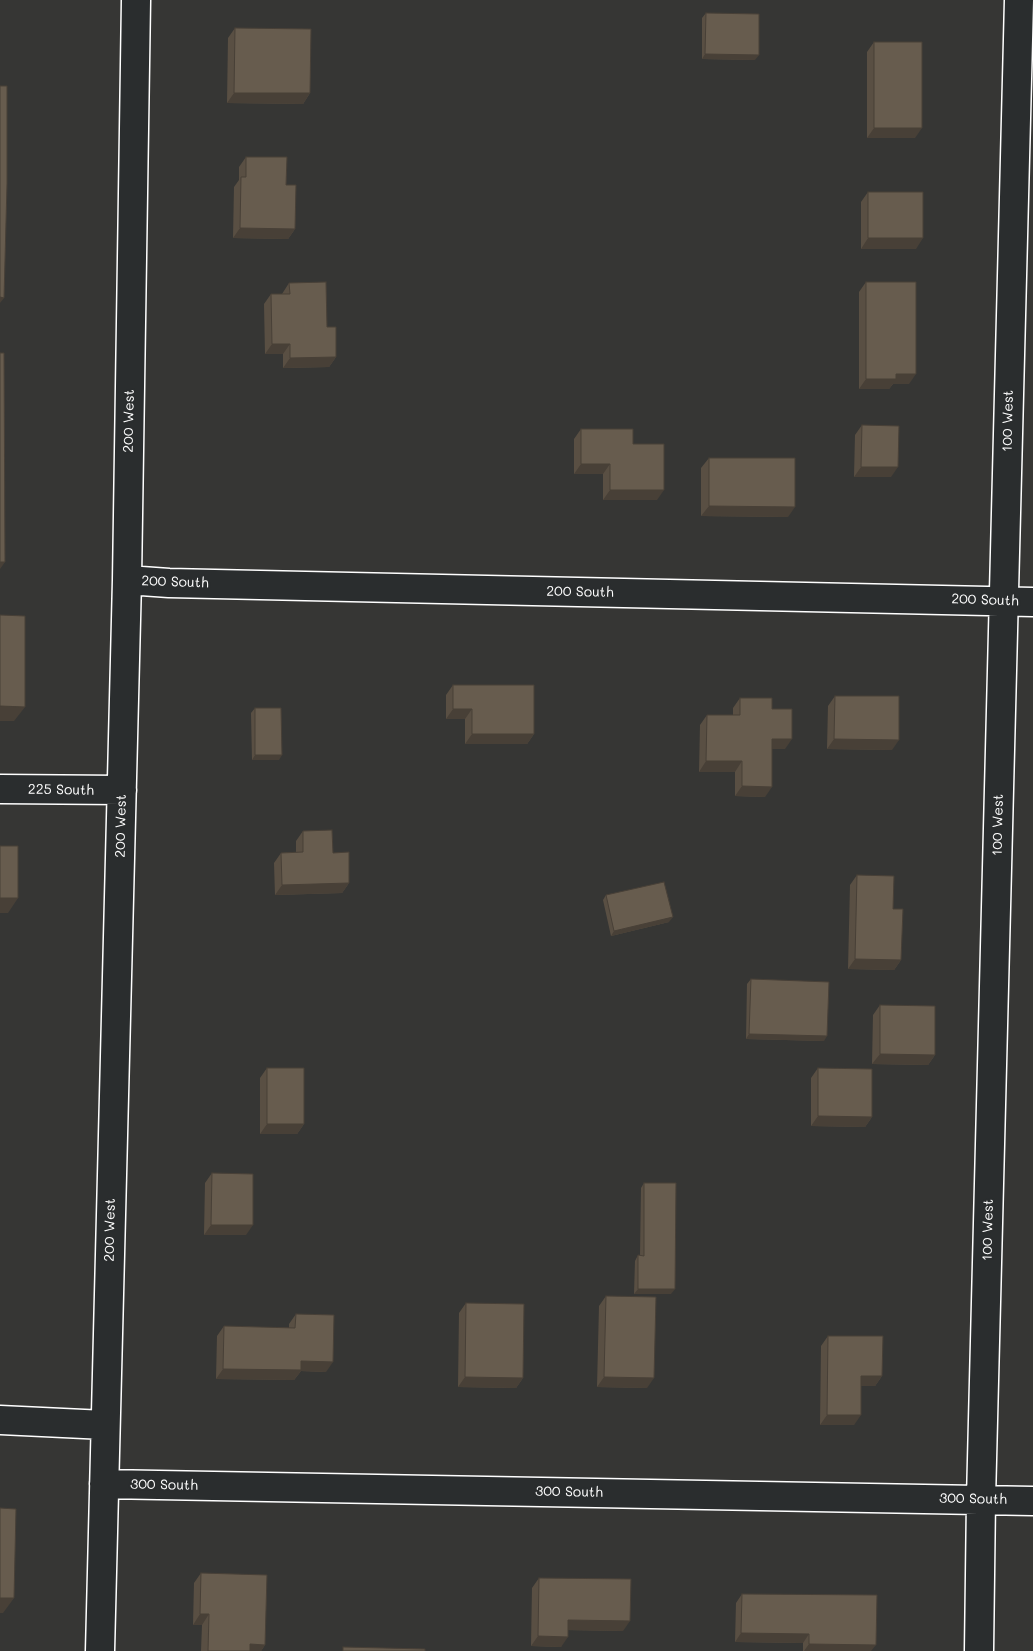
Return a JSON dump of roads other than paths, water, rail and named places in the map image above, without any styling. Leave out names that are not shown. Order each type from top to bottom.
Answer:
[{"type":"street","name":"200 West","points":[[100,1651],[127,580],[136,0]]},
{"type":"street","name":"100 West","points":[[979,1651],[981,1499],[1019,0]]},
{"type":"street","name":"200 South","points":[[127,580],[169,583],[1033,602]]},
{"type":"street","name":"225 South","points":[[0,788],[122,790]]},
{"type":"street","points":[[0,1420],[105,1425]]},
{"type":"street","name":"300 South","points":[[104,1484],[1033,1501]]}]
